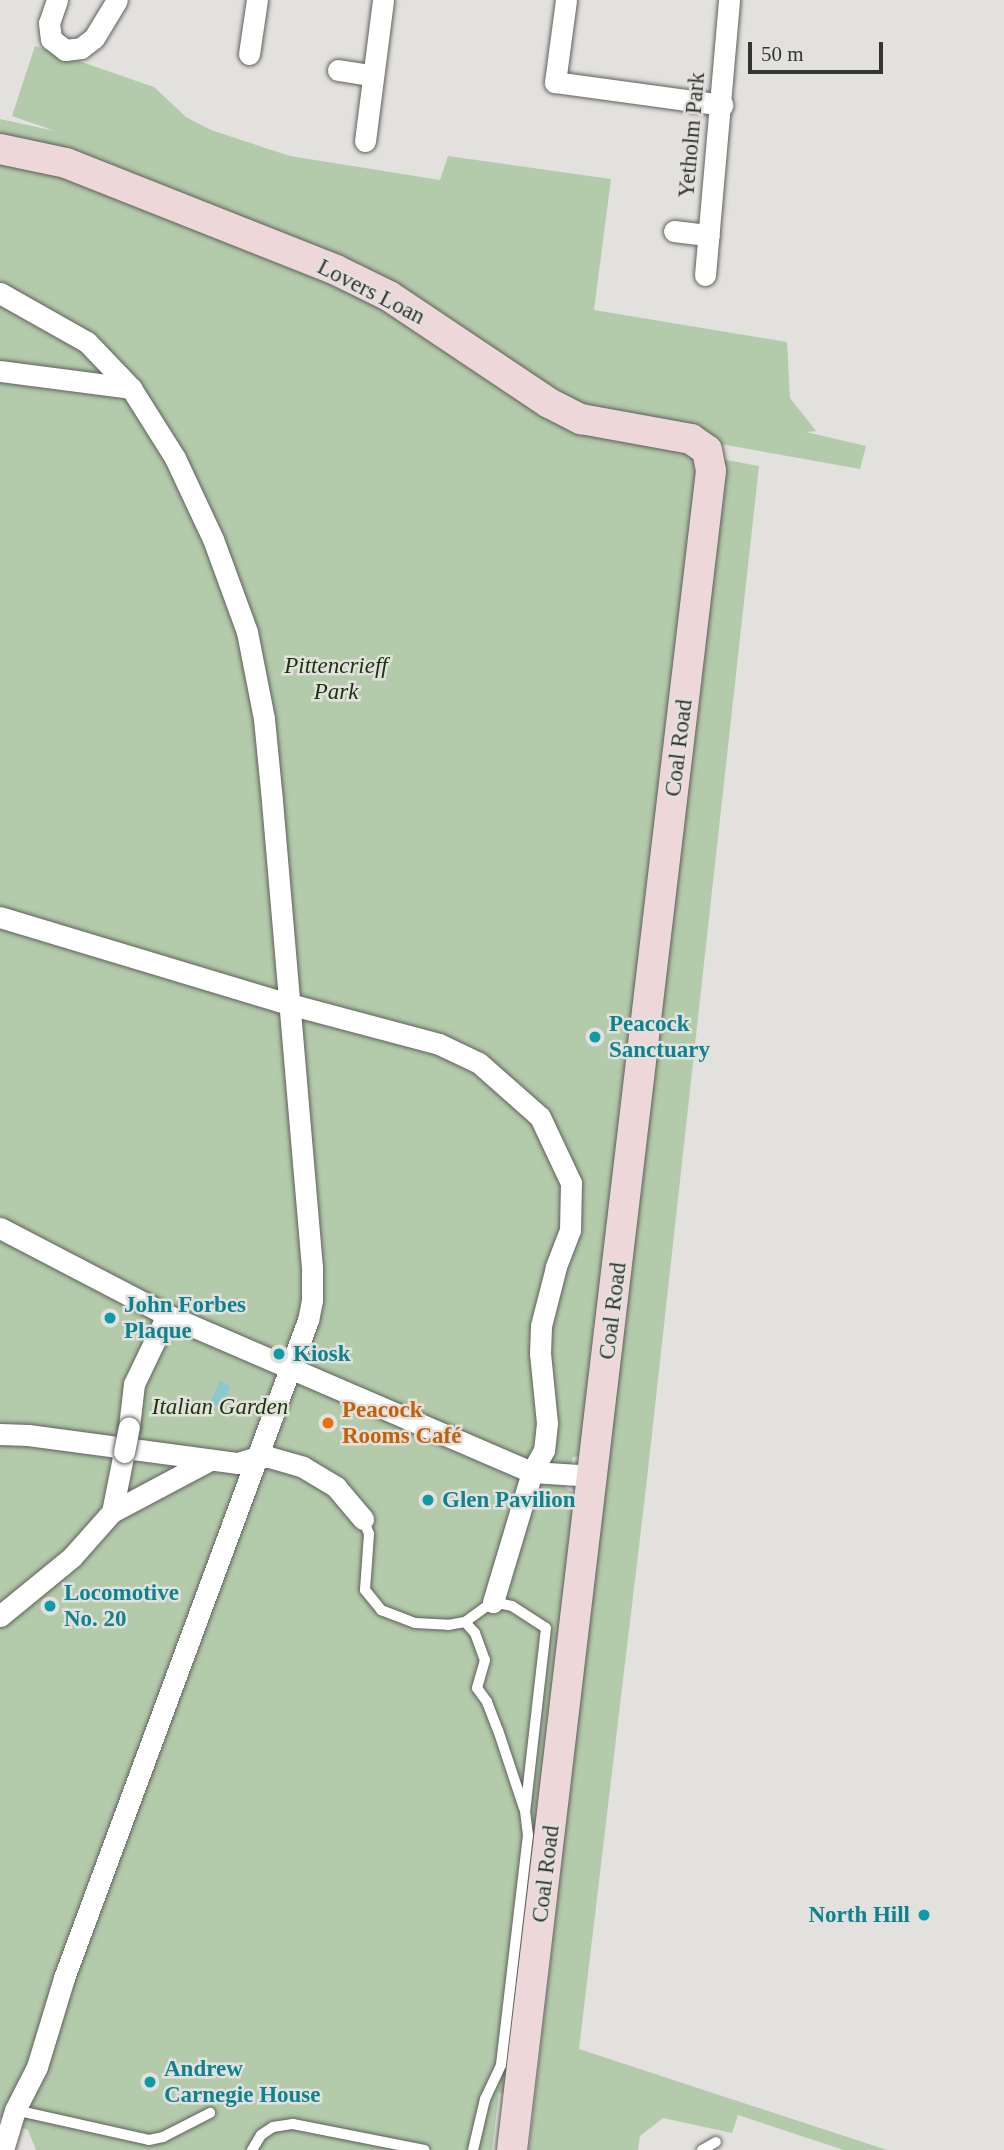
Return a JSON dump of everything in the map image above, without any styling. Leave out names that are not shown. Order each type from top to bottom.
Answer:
[{"type":"street","points":[[57,0],[49,23],[51,39],[65,50],[81,48],[93,38],[117,0]]},
{"type":"street","points":[[249,54],[257,0]]},
{"type":"street","points":[[365,141],[371,75],[383,0]]},
{"type":"street","points":[[566,0],[555,82],[722,105]]},
{"type":"street","name":"Yetholm Park","points":[[705,275],[722,105],[729,0]]},
{"type":"street","points":[[338,70],[371,75]]},
{"type":"street","name":"Lovers Loan","points":[[0,149],[66,163],[336,270],[388,296],[549,403],[581,419],[691,439],[707,450],[711,471]]},
{"type":"street","points":[[674,230],[709,235]]},
{"type":"street","points":[[0,293],[87,342],[131,388],[180,470],[213,539],[247,632],[264,719],[312,1300],[308,1320],[64,1979],[37,2067],[15,2110],[3,2150]]},
{"type":"street","points":[[0,371],[131,388]]},
{"type":"street","name":"Coal Road","points":[[512,2150],[594,1476],[711,471]]},
{"type":"street","points":[[0,917],[289,1004],[439,1044],[479,1063],[540,1117],[571,1183],[570,1230],[556,1266],[541,1326],[540,1353],[547,1423],[544,1450],[532,1472],[493,1602]]},
{"type":"street","points":[[0,1228],[167,1315],[532,1472],[594,1476]]},
{"type":"street","points":[[113,1512],[134,1384],[167,1315]]},
{"type":"street","points":[[1,1434],[28,1435],[238,1463],[256,1457],[303,1467],[336,1487],[363,1520]]},
{"type":"street","points":[[0,1616],[72,1557],[113,1512],[210,1460]]},
{"type":"lane","points":[[363,1520],[369,1534],[365,1590],[381,1610],[415,1623],[448,1625],[465,1622],[493,1602],[512,1606],[547,1628],[547,1640],[540,1665],[525,1811]]},
{"type":"lane","points":[[465,1622],[475,1633],[485,1660],[477,1688],[487,1702],[498,1730],[525,1811],[528,1835],[501,2065],[485,2099],[473,2150]]},
{"type":"lane","points":[[15,2110],[149,2140],[163,2137],[210,2113]]},
{"type":"lane","points":[[252,2150],[261,2135],[274,2127],[293,2124],[425,2150]]},
{"type":"lane","points":[[702,2150],[716,2142]]},
{"type":"green space","points":[[35,46],[154,87],[186,117],[211,130],[290,156],[440,180],[448,156],[611,179],[594,310],[787,342],[790,398],[816,431],[806,432],[866,446],[860,469],[581,419],[423,304],[0,135],[0,119],[55,131],[12,116]]},
{"type":"green space","name":"Pittencrieff Park","points":[[0,160],[60,171],[333,283],[417,329],[559,425],[690,448],[700,469],[583,1456],[573,1457],[565,1487],[576,1495],[505,2094],[499,2093],[492,2150],[36,2150],[28,2130],[0,2118]]},
{"type":"green space","points":[[721,459],[759,466],[647,1479],[579,2049],[887,2150],[844,2150],[738,2115],[732,2133],[663,2118],[640,2136],[638,2150],[529,2150]]},
{"type":"water","points":[[220,1381],[231,1386],[221,1408],[210,1403]]},
{"type":"place","name":"Peacock Sanctuary","points":[[595,1037]]},
{"type":"place","name":"John Forbes Plaque","points":[[110,1318]]},
{"type":"place","name":"Kiosk","points":[[279,1354]]},
{"type":"place","name":"Peacock Rooms Café","points":[[328,1423]]},
{"type":"place","name":"Glen Pavilion","points":[[428,1500]]},
{"type":"place","name":"Locomotive No. 20","points":[[50,1606]]},
{"type":"place","name":"North Hill","points":[[924,1915]]},
{"type":"place","name":"Andrew Carnegie House","points":[[150,2082]]},
{"type":"park label","name":"Italian Garden","points":[[220,1407]]}]
